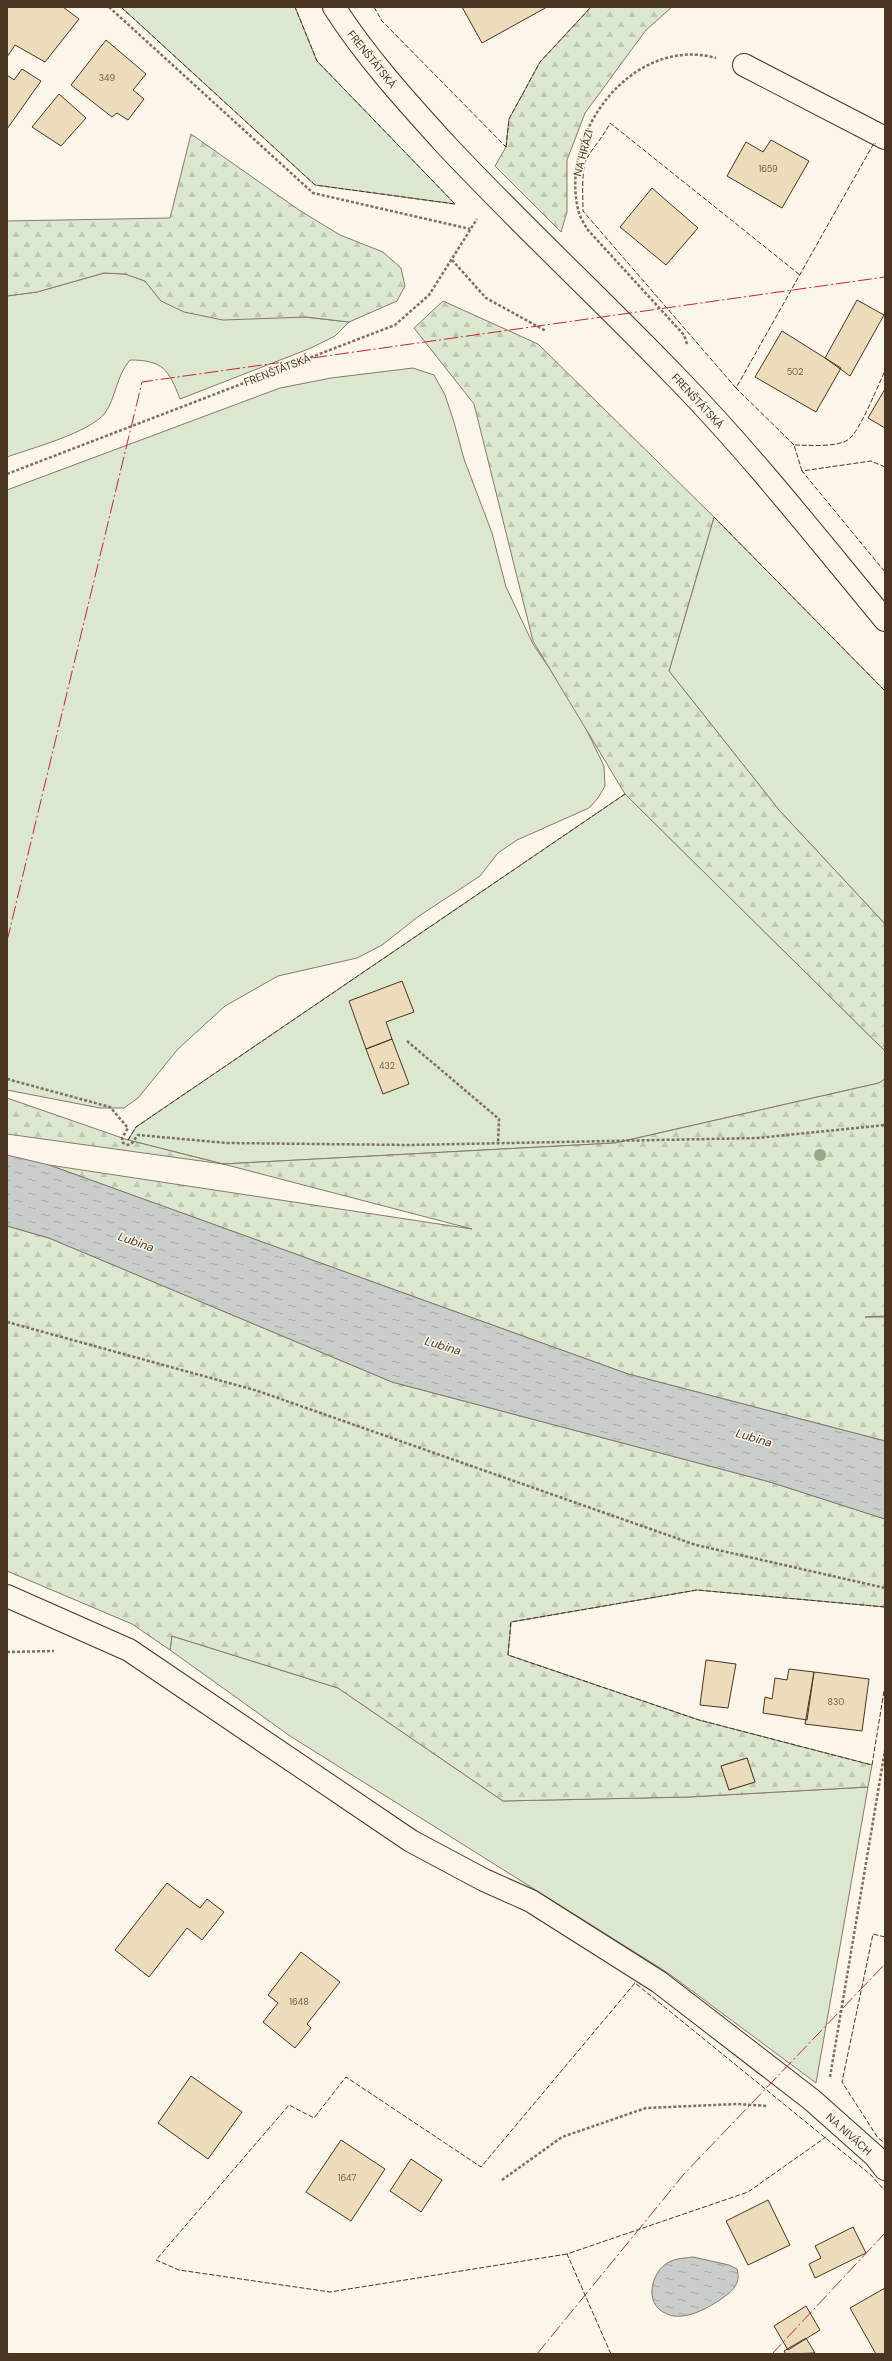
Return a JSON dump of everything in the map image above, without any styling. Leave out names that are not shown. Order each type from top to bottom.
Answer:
[{"type":"street","name":"FRENŠTÁTSKÁ","points":[[334,7],[354,38],[395,87],[495,197],[678,379],[770,480],[885,620]]},
{"type":"street","points":[[744,65],[885,138]]},
{"type":"street","name":"NA NIVÁCH","points":[[7,1596],[129,1650],[411,1841],[484,1880],[531,1901],[659,1982],[812,2100],[875,2156],[885,2168]]},
{"type":"path","points":[[109,7],[313,193],[470,229]]},
{"type":"path","name":"NA HRÁZI","points":[[678,379],[694,362],[684,335],[587,229],[578,210],[575,175],[586,132],[603,102],[627,77],[667,57],[707,55],[744,65]]},
{"type":"path","name":"FRENŠTÁTSKÁ","points":[[7,474],[394,325],[429,295],[470,229],[495,197]]},
{"type":"path","points":[[451,260],[486,298],[546,331]]},
{"type":"path","points":[[407,1041],[499,1120],[498,1143]]},
{"type":"path","points":[[7,1079],[110,1107],[128,1128],[122,1138],[123,1142],[128,1145],[132,1144],[138,1135],[227,1143],[409,1145],[758,1138],[885,1125]]},
{"type":"path","points":[[7,1322],[258,1392],[696,1545],[885,1588]]},
{"type":"path","points":[[502,2180],[562,2137],[646,2108],[737,2104],[789,2107],[812,2100],[829,2082],[885,1750]]},
{"type":"green space","points":[[121,7],[295,7],[317,61],[455,204],[315,185]]},
{"type":"green space","points":[[591,7],[672,7],[646,30],[585,113],[567,160],[567,212],[561,232],[495,166],[506,147],[509,119],[540,62]]},
{"type":"green space","points":[[191,134],[299,210],[340,235],[383,252],[401,268],[405,286],[397,301],[349,322],[306,317],[223,320],[184,312],[161,301],[145,281],[125,274],[104,273],[37,292],[7,296],[7,221],[170,218]]},
{"type":"green space","points":[[104,273],[126,274],[145,281],[161,301],[349,322],[335,336],[311,348],[180,399],[172,381],[163,369],[150,362],[130,360],[125,366],[109,407],[97,420],[74,433],[7,457],[7,296],[37,292]]},
{"type":"green space","points":[[443,301],[538,344],[714,517],[669,671],[779,810],[885,924],[885,1051],[625,794],[533,641],[474,404],[414,328]]},
{"type":"green space","points":[[413,368],[434,375],[445,395],[464,459],[492,533],[506,587],[533,644],[576,708],[604,766],[605,786],[598,798],[589,808],[517,840],[498,853],[480,876],[419,916],[382,945],[357,958],[278,976],[225,1006],[178,1049],[138,1098],[124,1108],[100,1108],[7,1090],[7,490],[280,388],[331,378]]},
{"type":"green space","points":[[714,517],[885,691],[885,924],[779,810],[669,671]]},
{"type":"green space","points":[[625,794],[885,1051],[885,1079],[879,1083],[615,1143],[223,1164],[128,1140],[136,1127]]},
{"type":"green space","points":[[885,1079],[885,1316],[865,1317],[885,1317],[885,1441],[628,1374],[49,1165],[472,1229],[223,1164],[615,1143],[879,1083]]},
{"type":"green space","points":[[7,1098],[128,1140],[223,1164],[7,1134]]},
{"type":"green space","points":[[7,1226],[49,1238],[392,1382],[770,1482],[885,1519],[885,1607],[697,1590],[511,1622],[508,1655],[699,1720],[872,1765],[868,1787],[688,1797],[503,1801],[338,1688],[172,1636],[170,1650],[132,1624],[7,1571]],"holes":[[[747,1758],[755,1782],[729,1790],[721,1766]]]},
{"type":"green space","points":[[172,1636],[338,1688],[503,1801],[688,1797],[868,1787],[816,2083],[668,1973],[290,1736],[170,1650]]},
{"type":"water","name":"Lubina","points":[[7,1155],[49,1165],[628,1374],[885,1441],[885,1519],[770,1482],[392,1382],[49,1238],[7,1226]]},
{"type":"water","points":[[693,2257],[729,2265],[737,2269],[738,2278],[736,2285],[731,2292],[705,2309],[682,2316],[667,2314],[659,2309],[654,2302],[652,2286],[655,2277],[666,2264],[676,2259]]},
{"type":"building","points":[[7,7],[63,7],[79,19],[45,62],[15,45],[7,57]]},
{"type":"building","points":[[462,7],[547,7],[482,43]]},
{"type":"building","points":[[106,40],[146,74],[133,90],[144,99],[128,120],[117,113],[112,117],[71,85]]},
{"type":"building","points":[[22,69],[41,81],[7,129],[7,75],[14,80]]},
{"type":"building","points":[[59,94],[86,118],[61,146],[32,127]]},
{"type":"building","points":[[771,140],[809,161],[782,208],[727,176],[746,142],[763,152]]},
{"type":"building","points":[[652,188],[698,228],[666,265],[620,227]]},
{"type":"building","points":[[857,300],[884,315],[850,376],[825,358]]},
{"type":"building","points":[[782,331],[841,368],[816,412],[755,377]]},
{"type":"building","points":[[885,389],[885,428],[868,418]]},
{"type":"building","points":[[402,981],[414,1012],[386,1022],[392,1039],[366,1049],[349,1001]]},
{"type":"building","points":[[392,1039],[409,1084],[383,1094],[366,1049]]},
{"type":"building","points":[[706,1660],[736,1664],[728,1708],[700,1705]]},
{"type":"building","points":[[789,1669],[814,1672],[807,1720],[763,1713],[765,1697],[772,1699],[775,1678],[787,1680]]},
{"type":"building","points":[[814,1672],[869,1679],[862,1731],[805,1724]]},
{"type":"building","points":[[747,1758],[755,1782],[729,1790],[721,1766]]},
{"type":"building","points":[[167,1883],[200,1908],[207,1899],[224,1912],[202,1940],[187,1928],[149,1977],[115,1950]]},
{"type":"building","points":[[301,1952],[340,1982],[307,2024],[311,2028],[295,2048],[263,2022],[278,2003],[268,1995]]},
{"type":"building","points":[[191,2076],[242,2112],[208,2159],[158,2123]]},
{"type":"building","points":[[341,2140],[385,2169],[351,2221],[306,2192]]},
{"type":"building","points":[[411,2159],[442,2180],[421,2212],[390,2191]]},
{"type":"building","points":[[768,2200],[790,2245],[748,2265],[726,2221]]},
{"type":"building","points":[[853,2227],[866,2253],[815,2278],[809,2264],[821,2258],[815,2246]]},
{"type":"building","points":[[885,2288],[885,2354],[876,2354],[850,2308]]},
{"type":"building","points":[[806,2306],[820,2330],[788,2350],[774,2326]]},
{"type":"building","points":[[806,2338],[815,2353],[786,2354],[784,2351]]},
{"type":"fence","points":[[121,7],[315,185],[455,204],[317,61],[295,7]]},
{"type":"fence","points":[[374,7],[382,21],[506,147]]},
{"type":"fence","points":[[506,147],[509,119],[540,62],[591,7]]},
{"type":"fence","points":[[736,388],[583,211],[585,163],[610,123],[800,275]]},
{"type":"fence","points":[[794,445],[736,388],[874,143],[876,144]]},
{"type":"fence","points":[[802,471],[794,445],[830,445],[838,444],[849,439],[863,418],[885,371]]},
{"type":"fence","points":[[885,467],[871,461],[802,471],[885,572]]},
{"type":"fence","points":[[714,517],[885,691]]},
{"type":"fence","points":[[128,1140],[136,1127],[625,794]]},
{"type":"fence","points":[[885,1607],[697,1590],[511,1622],[508,1655],[699,1720],[872,1765],[885,1685]]},
{"type":"fence","points":[[885,1937],[873,1934],[842,2082],[878,2138],[885,2143]]},
{"type":"fence","points":[[567,2254],[330,2292],[179,2270],[156,2260],[289,2105],[314,2118],[346,2077],[481,2167],[635,1983],[871,2175],[885,2191]]},
{"type":"fence","points":[[611,2354],[567,2254],[748,2192],[826,2137]]},
{"type":"power","points":[[7,941],[142,382],[885,277]]},
{"type":"power","points":[[537,2354],[684,2174],[885,1964]]},
{"type":"power","points":[[772,2354],[885,2233]]}]
